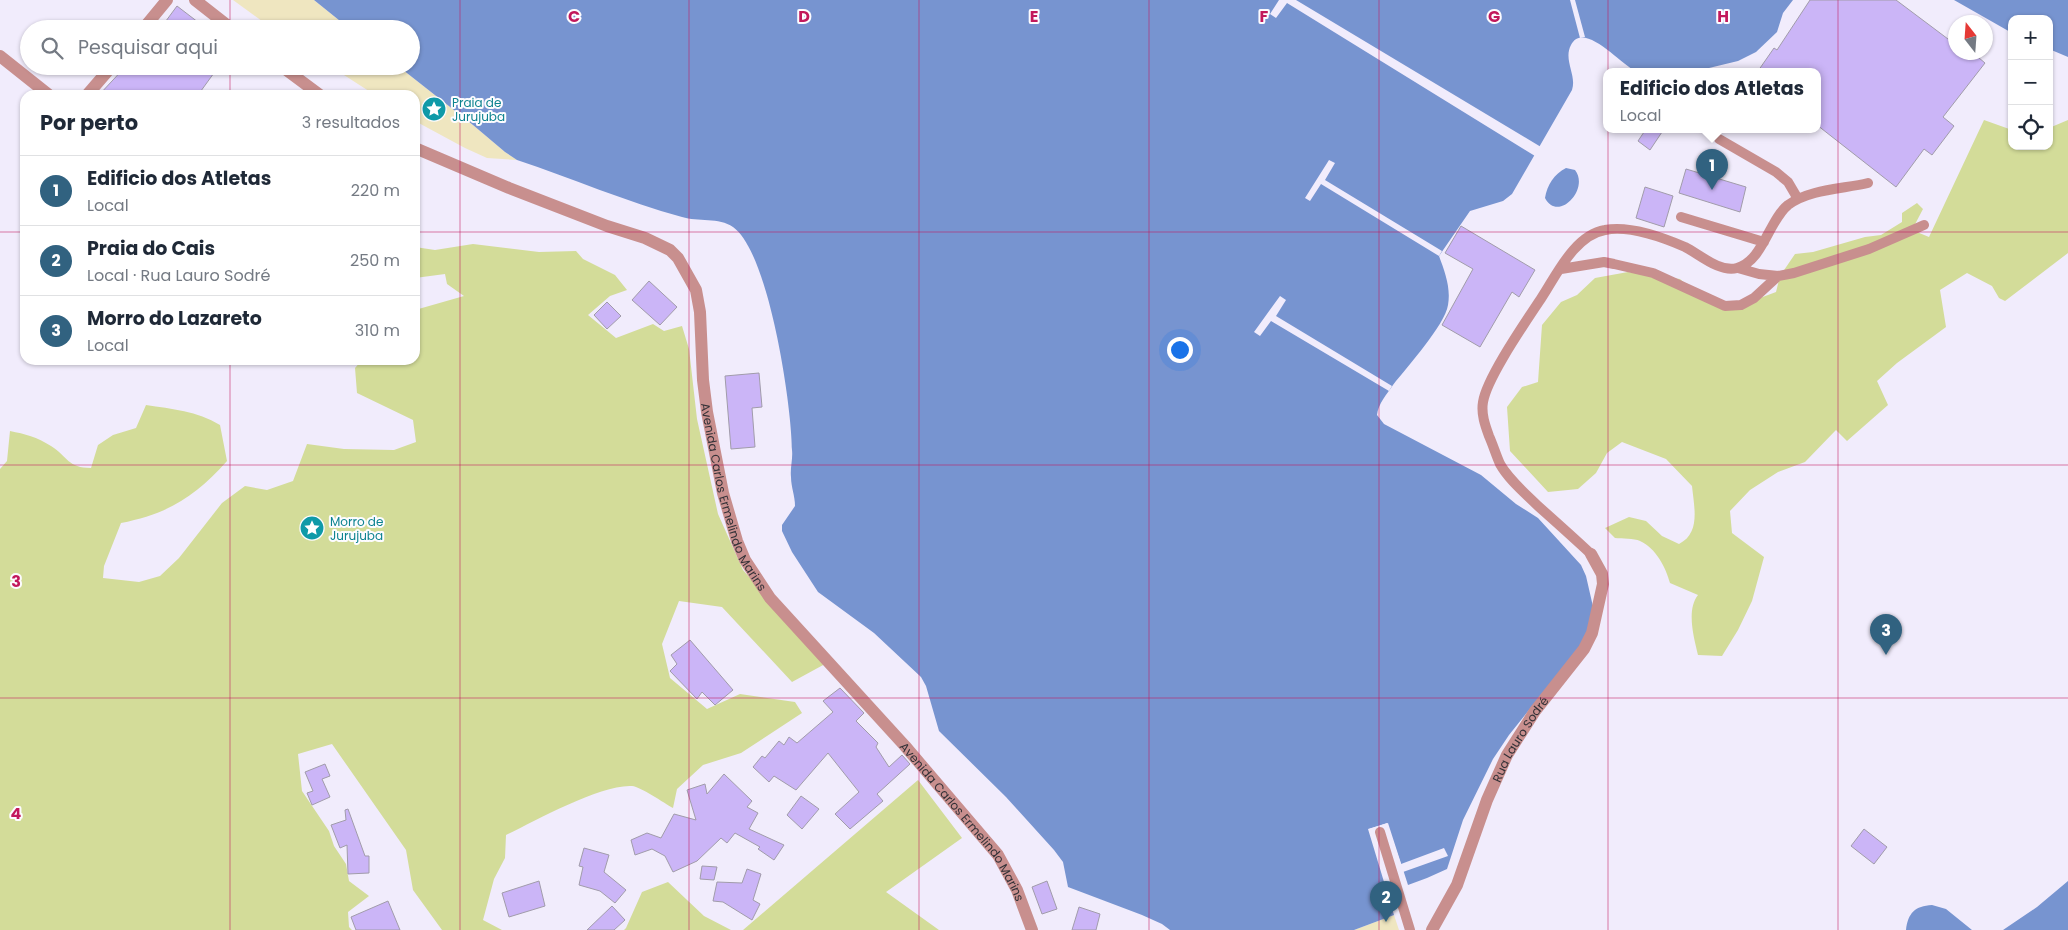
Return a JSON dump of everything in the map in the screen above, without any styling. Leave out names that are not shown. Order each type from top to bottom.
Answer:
[{"type":"street","points":[[150,20],[167,0]]},
{"type":"street","points":[[195,0],[221,20]]},
{"type":"street","points":[[0,56],[20,72]]},
{"type":"street","points":[[24,75],[43,90]]},
{"type":"street","points":[[91,90],[104,75]]},
{"type":"street","points":[[292,75],[310,90]]},
{"type":"street","name":"Avenida Carlos Ermelindo Marins","points":[[420,150],[509,188],[608,226],[645,238],[670,250],[678,258],[696,290],[700,312],[702,380],[707,412],[723,493],[737,541],[745,560],[770,598],[905,746],[998,855],[1017,890],[1032,930]]},
{"type":"street","name":"Rua Lauro Sodré","points":[[1432,930],[1457,885],[1487,800],[1508,754],[1530,717],[1584,649],[1592,633],[1603,578],[1597,562],[1591,554]]},
{"type":"lane","points":[[1719,139],[1776,172],[1788,182],[1798,199]]},
{"type":"lane","points":[[1738,268],[1748,262],[1764,242],[1781,212],[1798,199],[1868,183]]},
{"type":"lane","points":[[1681,217],[1764,242]]},
{"type":"lane","points":[[1591,554],[1507,474],[1497,456],[1482,412],[1485,394],[1495,373],[1561,269],[1577,248],[1596,232],[1624,228],[1656,236],[1684,247],[1724,268],[1738,268],[1758,274],[1778,276],[1794,273],[1869,249],[1924,225]]},
{"type":"lane","points":[[1561,269],[1604,262],[1614,264],[1652,273],[1725,306],[1741,305],[1754,298],[1778,276]]},
{"type":"lane","points":[[1380,832],[1410,930]]},
{"type":"green space","points":[[1984,120],[2008,129],[2008,150],[2053,150],[2053,126],[2068,120],[2068,253],[2005,301],[1999,298],[1992,286],[1967,273],[1940,290],[1946,327],[1897,363],[1877,381],[1888,405],[1847,441],[1836,430],[1805,462],[1778,472],[1750,490],[1730,511],[1732,533],[1764,557],[1752,601],[1738,630],[1722,656],[1698,655],[1693,632],[1692,608],[1698,595],[1670,583],[1660,559],[1646,544],[1635,539],[1615,538],[1605,528],[1629,517],[1646,521],[1662,536],[1679,544],[1691,533],[1695,519],[1692,486],[1666,459],[1622,442],[1607,453],[1596,473],[1578,489],[1548,492],[1510,451],[1507,407],[1522,387],[1538,382],[1542,325],[1561,302],[1577,295],[1595,278],[1628,272],[1680,279],[1697,294],[1716,304],[1744,304],[1776,292],[1780,276],[1795,254],[1813,252],[1865,237],[1881,235],[1902,222],[1902,213],[1917,203],[1923,209],[1912,230],[1929,237]]},
{"type":"green space","points":[[473,244],[539,252],[576,251],[583,259],[615,275],[627,290],[610,296],[588,315],[616,338],[653,324],[664,331],[682,326],[689,349],[697,419],[718,514],[743,570],[825,664],[792,682],[722,607],[679,601],[662,644],[670,678],[707,709],[740,694],[795,702],[802,713],[741,753],[703,765],[677,789],[673,808],[636,787],[619,787],[568,804],[506,835],[505,858],[494,879],[483,920],[502,930],[442,930],[413,890],[406,850],[332,744],[298,754],[302,791],[329,831],[334,846],[346,864],[349,881],[369,896],[348,912],[349,927],[352,930],[0,930],[0,469],[7,461],[10,431],[41,440],[57,450],[73,464],[83,468],[91,468],[98,445],[113,435],[136,428],[146,405],[175,409],[211,420],[220,425],[227,461],[204,484],[180,502],[153,514],[121,523],[104,566],[103,578],[139,582],[160,576],[179,558],[222,503],[245,486],[267,490],[293,481],[307,444],[344,449],[394,450],[416,442],[413,420],[357,393],[355,368],[358,365],[420,365],[420,309],[464,296],[447,284],[445,274],[420,277],[420,248],[435,250]]},
{"type":"green space","points":[[918,780],[962,838],[886,892],[939,930],[743,930]]},
{"type":"green space","points":[[668,882],[704,916],[731,930],[624,930],[642,892]]},
{"type":"sand","points":[[233,0],[314,0],[339,20],[261,20]]},
{"type":"sand","name":"Praia de Jurujuba","points":[[344,75],[409,75],[517,160],[487,158],[420,124],[420,90],[367,90]]},
{"type":"sand","points":[[1394,915],[1399,930],[1354,930]]},
{"type":"water","points":[[314,0],[1793,0],[1783,13],[1777,32],[1756,52],[1738,61],[1709,68],[1631,68],[1593,40],[1577,39],[1571,45],[1568,56],[1573,79],[1572,90],[1512,194],[1503,201],[1470,211],[1439,256],[1448,286],[1449,299],[1445,313],[1433,334],[1393,385],[1379,407],[1377,415],[1384,424],[1481,475],[1516,504],[1538,518],[1581,565],[1586,576],[1594,611],[1587,638],[1509,735],[1493,759],[1463,820],[1447,869],[1408,885],[1388,823],[1368,829],[1394,915],[1354,930],[1170,930],[1162,924],[1142,915],[1068,887],[1063,862],[1054,850],[1006,797],[939,731],[926,686],[921,677],[874,633],[818,592],[792,552],[782,531],[782,525],[795,506],[791,474],[792,453],[788,400],[776,331],[767,297],[757,266],[746,242],[733,227],[727,224],[688,218],[661,211],[517,160],[505,152],[409,75],[420,75],[420,20],[339,20]]},
{"type":"water","points":[[1954,0],[2068,0],[2068,57],[2053,51],[2053,15],[2008,15],[2008,31],[1993,22],[1993,15],[1980,15]]},
{"type":"water","points":[[1566,168],[1575,170],[1579,178],[1578,186],[1576,194],[1570,200],[1564,205],[1557,207],[1551,205],[1545,198],[1547,189],[1552,180]]},
{"type":"water","points":[[2068,881],[2068,930],[2003,930],[2037,907]]},
{"type":"water","points":[[1932,905],[1946,909],[1972,930],[1906,930],[1913,911]]},
{"type":"pier","points":[[1279,0],[1296,0],[1541,147],[1535,156],[1287,3],[1276,18],[1270,14]]},
{"type":"pier","points":[[1570,0],[1575,0],[1585,37],[1580,38]]},
{"type":"pier","points":[[1329,160],[1335,163],[1325,180],[1442,251],[1439,256],[1321,184],[1310,201],[1305,198]]},
{"type":"pier","points":[[1280,296],[1286,300],[1276,316],[1392,386],[1389,391],[1271,321],[1260,336],[1254,332]]},
{"type":"pier","points":[[1387,823],[1401,864],[1444,848],[1448,856],[1403,872],[1408,887],[1386,826],[1370,831],[1387,884],[1369,829]]},
{"type":"building","points":[[1810,0],[1896,0],[1948,39],[1948,60],[1981,60],[1985,63],[1943,117],[1954,126],[1932,155],[1924,149],[1896,187],[1821,128],[1821,68],[1760,68],[1774,48],[1777,50]]},
{"type":"building","points":[[177,6],[195,20],[167,20]]},
{"type":"building","points":[[118,75],[212,75],[202,90],[104,90]]},
{"type":"building","points":[[1643,133],[1661,133],[1650,150],[1638,141]]},
{"type":"building","points":[[1686,169],[1746,187],[1740,212],[1679,193]]},
{"type":"building","points":[[1645,187],[1673,196],[1664,227],[1636,218]]},
{"type":"building","points":[[1461,226],[1535,270],[1519,297],[1512,292],[1480,347],[1442,325],[1473,269],[1445,253]]},
{"type":"building","points":[[649,281],[677,307],[660,325],[632,300]]},
{"type":"building","points":[[607,302],[621,316],[607,329],[594,315]]},
{"type":"building","points":[[759,373],[762,407],[752,408],[755,447],[731,449],[725,376]]},
{"type":"building","points":[[690,640],[733,690],[715,705],[702,692],[697,699],[670,671],[677,664],[671,655]]},
{"type":"building","points":[[840,688],[864,713],[856,721],[878,743],[876,747],[889,767],[902,755],[910,764],[877,794],[883,801],[850,829],[835,814],[859,792],[828,753],[796,790],[774,776],[769,782],[753,767],[762,756],[765,758],[779,741],[784,745],[789,737],[797,743],[833,712],[823,701]]},
{"type":"building","points":[[325,764],[330,776],[322,779],[330,797],[312,805],[307,793],[313,791],[305,772]]},
{"type":"building","points":[[724,774],[752,801],[747,807],[758,813],[749,829],[784,845],[774,860],[758,849],[760,847],[735,833],[727,843],[721,838],[697,861],[673,872],[665,856],[652,849],[635,855],[631,840],[647,833],[661,838],[674,814],[696,820],[687,790],[705,784],[707,794]]},
{"type":"building","points":[[801,796],[819,809],[802,829],[787,815]]},
{"type":"building","points":[[348,809],[365,856],[369,856],[369,873],[348,874],[347,845],[340,848],[331,825],[346,820],[345,810]]},
{"type":"building","points":[[1864,829],[1887,847],[1874,864],[1851,846]]},
{"type":"building","points":[[584,848],[609,855],[604,872],[626,890],[615,903],[600,891],[579,885],[583,867],[579,866]]},
{"type":"building","points":[[702,866],[717,867],[714,880],[700,879]]},
{"type":"building","points":[[747,869],[761,874],[753,900],[760,904],[752,920],[723,902],[713,901],[717,882],[742,883]]},
{"type":"building","points":[[539,881],[545,906],[509,917],[502,893]]},
{"type":"building","points":[[1047,881],[1057,909],[1042,914],[1032,887]]},
{"type":"building","points":[[388,901],[400,930],[356,930],[351,917]]},
{"type":"building","points":[[612,906],[625,920],[614,930],[587,930]]},
{"type":"building","points":[[1079,907],[1100,914],[1096,930],[1072,930]]},
{"type":"place","name":"Praia de Jurujuba","points":[[434,109]]},
{"type":"place","name":"Edificio dos Atletas","points":[[1712,190]]},
{"type":"place","name":"Morro de Jurujuba","points":[[312,528]]},
{"type":"place","name":"Morro do Lazareto","points":[[1886,655]]},
{"type":"place","name":"Praia do Cais","points":[[1386,922]]}]
